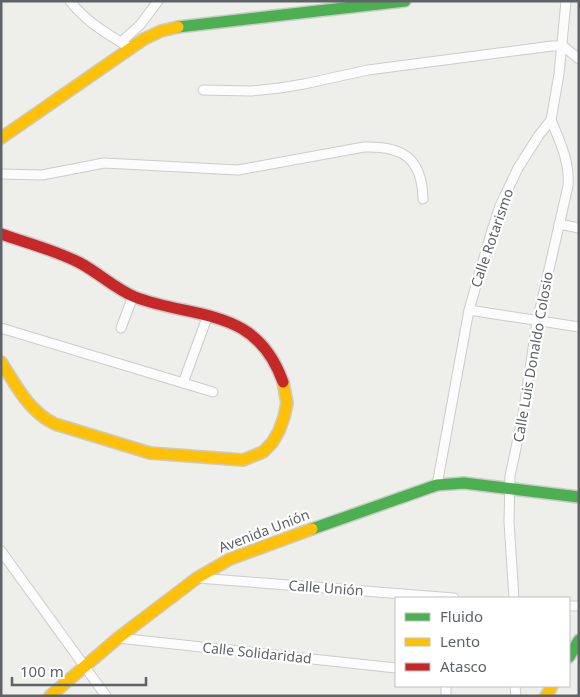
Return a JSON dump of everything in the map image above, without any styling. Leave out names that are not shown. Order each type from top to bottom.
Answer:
[{"type":"street","points":[[70,1],[80,14],[92,24],[125,45]]},
{"type":"street","points":[[125,45],[158,1]]},
{"type":"street","points":[[1,138],[125,45],[161,31],[181,26],[406,1]]},
{"type":"street","name":"Calle Rotarismo","points":[[437,485],[469,310],[500,206],[518,168],[551,120],[563,46],[566,1]]},
{"type":"street","points":[[203,90],[251,91],[280,88],[368,70],[525,49],[563,46],[579,59]]},
{"type":"street","name":"Calle Luis Donaldo Colosio","points":[[514,597],[509,530],[509,488],[523,415],[537,322],[565,202],[569,173],[567,160],[551,120]]},
{"type":"street","points":[[1,174],[42,176],[104,163],[238,170],[364,147],[379,147],[404,154],[412,162],[419,173],[422,184],[422,199]]},
{"type":"street","points":[[559,224],[579,228]]},
{"type":"street","points":[[1,234],[79,263],[133,296],[225,320],[250,332],[268,352],[283,379],[287,399],[284,420],[279,433],[271,445],[262,454],[253,459],[243,460],[150,452],[55,424],[44,419],[25,400],[1,362]]},
{"type":"street","points":[[121,328],[133,296]]},
{"type":"street","points":[[469,310],[579,328]]},
{"type":"street","points":[[183,383],[208,315]]},
{"type":"street","points":[[1,328],[214,392]]},
{"type":"street","name":"Avenida Unión","points":[[50,696],[118,638],[197,578],[230,558],[437,485],[464,483],[579,497]]},
{"type":"street","points":[[1,551],[106,696]]},
{"type":"street","name":"Calle Unión","points":[[197,578],[441,597]]},
{"type":"street","name":"Calle Solidaridad","points":[[118,638],[395,668]]},
{"type":"street","points":[[570,655],[579,640]]},
{"type":"traffic: fast","points":[[178,27],[405,1]]},
{"type":"traffic: fast","points":[[312,529],[437,485],[464,483],[579,497]]},
{"type":"traffic: fast","points":[[570,655],[579,640]]},
{"type":"traffic: slow","points":[[1,138],[144,39],[161,31],[178,27]]},
{"type":"traffic: slow","points":[[1,362],[30,405],[55,424],[150,453],[243,460],[263,452],[272,443],[279,431],[287,403],[283,382]]},
{"type":"traffic: slow","points":[[50,696],[118,638],[197,578],[230,559],[312,529]]},
{"type":"traffic: slow","points":[[546,696],[551,687]]},
{"type":"traffic: jam","points":[[1,234],[70,258],[135,297],[202,314],[240,328],[257,340],[271,357],[283,382]]}]
